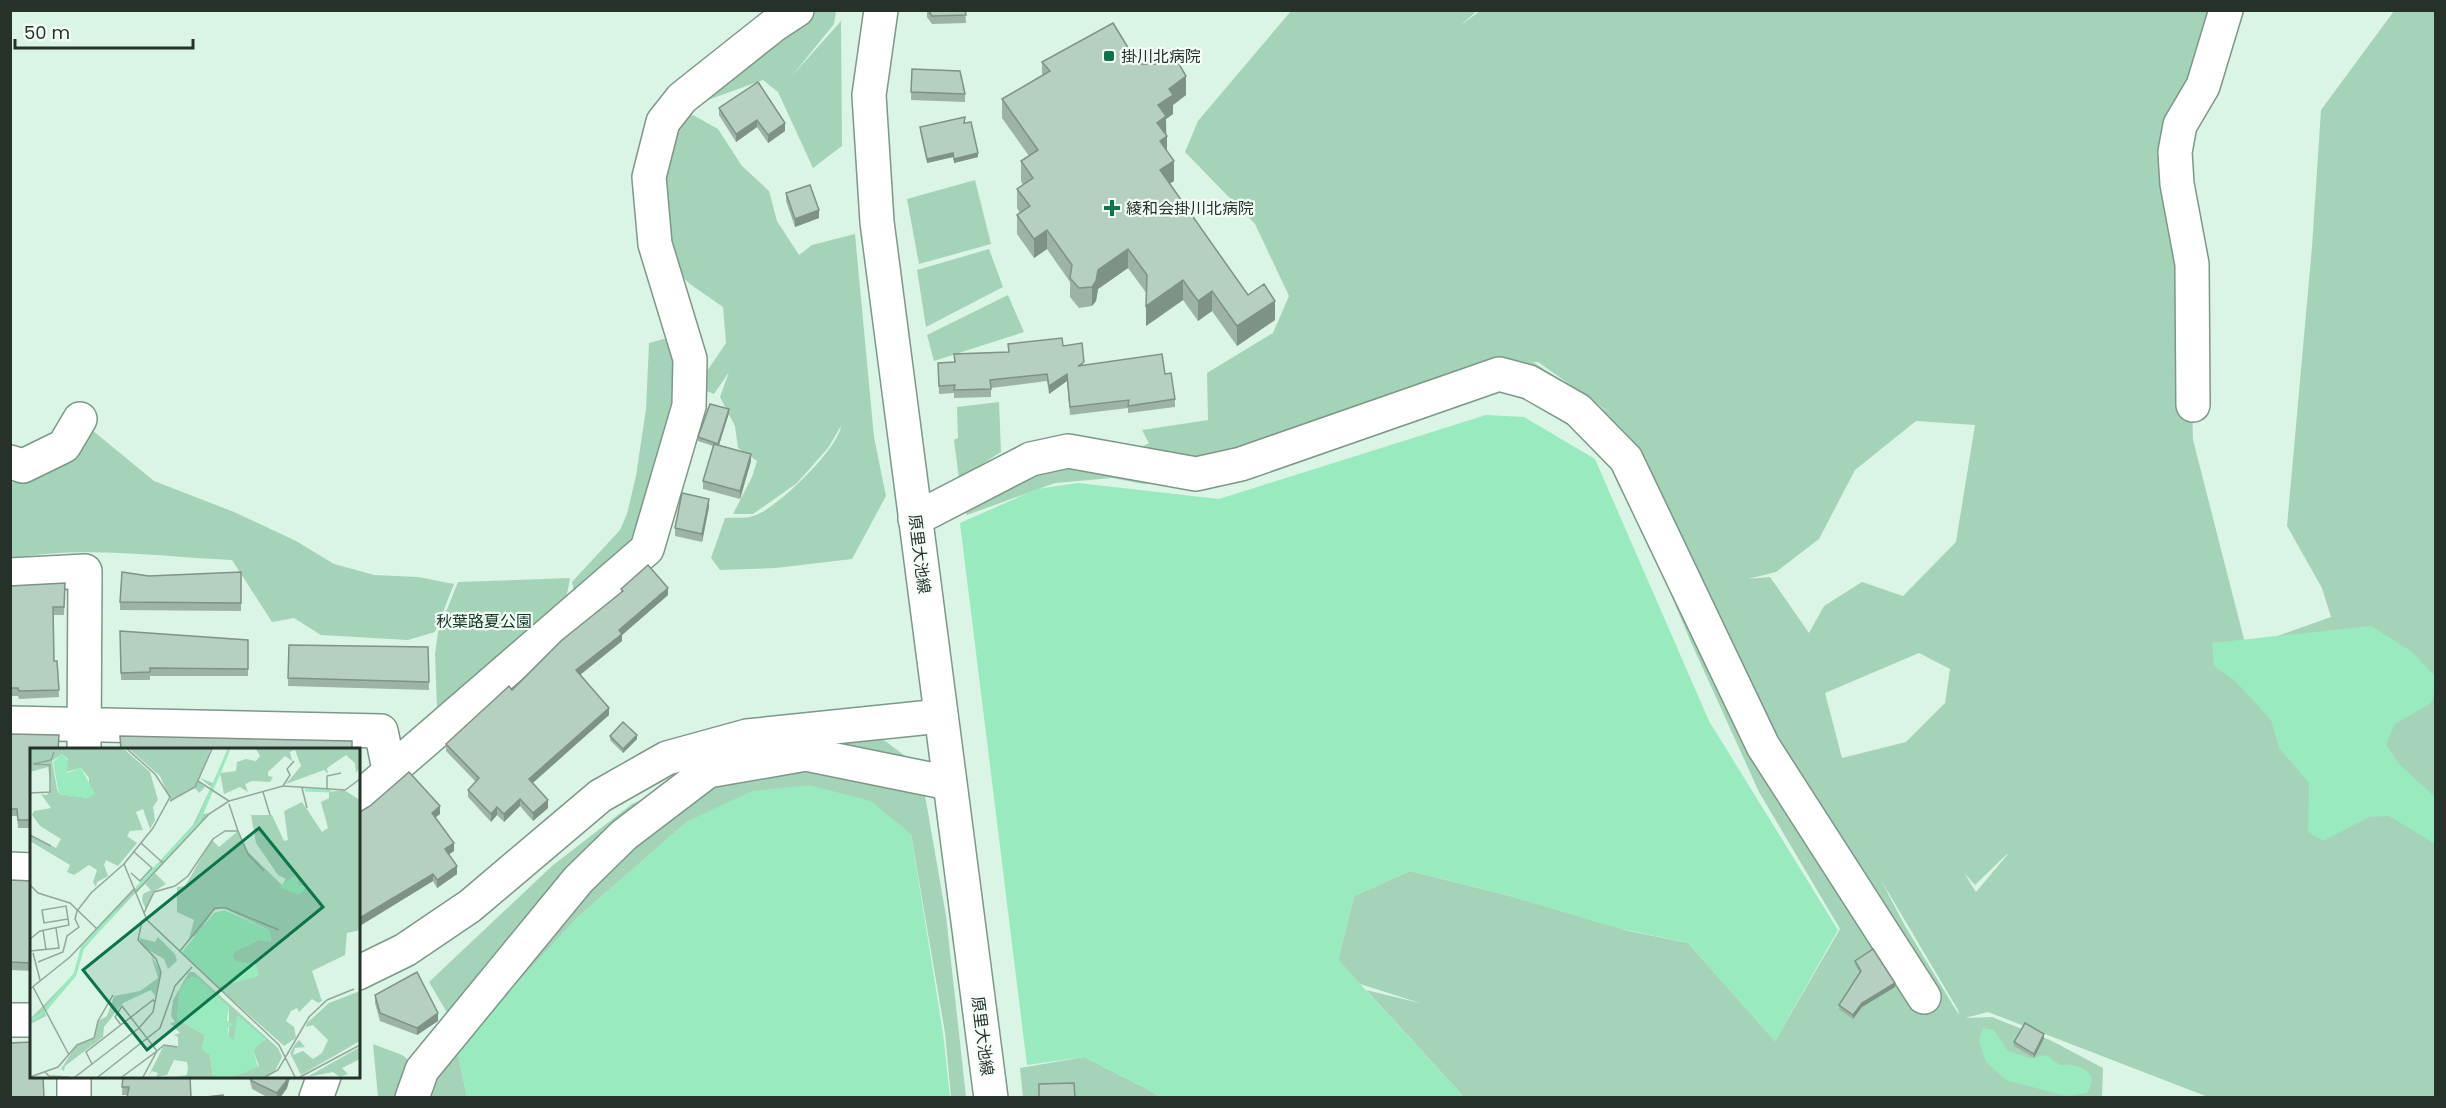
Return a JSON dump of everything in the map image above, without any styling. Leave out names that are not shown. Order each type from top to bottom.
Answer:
[{"type":"street","points":[[360,797],[390,774],[647,549],[689,406],[690,359],[655,244],[649,177],[663,122],[682,98],[774,25],[797,10]]},
{"type":"street","name":"原里大池線","points":[[880,10],[868,95],[875,188],[915,519],[991,1098]]},
{"type":"street","points":[[2193,405],[2192,264],[2177,184],[2175,150],[2180,125],[2204,86],[2226,10]]},
{"type":"street","points":[[915,519],[1031,459],[1068,452],[1196,474],[1241,464],[1498,374],[1529,382],[1578,410],[1626,459],[1764,746],[1924,997]]},
{"type":"street","points":[[10,462],[23,466],[64,446],[80,419]]},
{"type":"street","points":[[10,575],[85,571],[84,737]]},
{"type":"street","points":[[360,972],[405,950],[470,906],[600,796],[668,758],[747,736],[941,716]]},
{"type":"street","points":[[10,723],[84,737],[381,731],[390,774]]},
{"type":"street","points":[[412,1098],[422,1070],[578,880],[624,835],[708,771],[806,754],[949,783]]},
{"type":"street","points":[[10,869],[30,870]]},
{"type":"street","points":[[10,1020],[30,1020]]},
{"type":"street","points":[[74,1078],[74,1098]]},
{"type":"street","points":[[316,1098],[324,1078]]},
{"type":"green space","points":[[1481,10],[2222,11],[2184,118],[2193,440],[2246,647],[2331,617],[2322,588],[2287,526],[2312,247],[2321,110],[2394,11],[2435,11],[2435,1097],[2208,1097],[1988,1012],[1965,1018],[1992,1017],[2050,1040],[2103,1068],[2102,1096],[1464,1097],[1366,990],[1420,1003],[1360,984],[1338,960],[1354,896],[1410,871],[1510,896],[1629,931],[1688,943],[1775,1041],[1840,929],[1759,792],[1690,640],[1628,492],[1598,438],[1512,386],[1207,481],[1144,484],[1112,478],[1055,483],[967,515],[962,505],[1061,464],[1134,451],[1149,443],[1142,430],[1208,420],[1207,373],[1273,333],[1289,296],[1255,224],[1185,152],[1198,121],[1291,11],[1477,11],[1460,26]],"holes":[[[1533,362],[1538,362],[1613,415]],[[1916,421],[1975,425],[1956,542],[1903,596],[1862,582],[1824,606],[1809,633],[1770,577],[1748,579],[1776,572],[1819,539],[1855,470]],[[1919,653],[1950,669],[1945,703],[1906,742],[1842,758],[1825,693]],[[2008,854],[1976,892],[1964,873],[1975,885]],[[1881,880],[1958,1010],[1959,1015],[1905,926]]]},
{"type":"green space","points":[[812,11],[836,11],[834,24],[791,77],[841,21],[842,146],[813,168],[778,92],[763,80],[691,106]]},
{"type":"green space","points":[[693,115],[718,129],[742,166],[769,191],[777,221],[799,255],[812,245],[855,234],[874,437],[886,496],[852,559],[776,568],[720,570],[711,558],[725,518],[753,516],[776,503],[790,491],[818,463],[830,449],[841,426],[828,448],[797,483],[753,514],[733,514],[752,477],[757,461],[738,448],[735,426],[720,397],[729,372],[714,394],[704,390],[703,377],[726,343],[723,307],[690,284],[675,270],[660,169],[678,122]]},
{"type":"green space","points":[[975,180],[991,244],[919,264],[907,199]]},
{"type":"green space","points":[[989,249],[1003,287],[926,327],[917,270]]},
{"type":"green space","points":[[1008,295],[1024,332],[934,361],[927,335]]},
{"type":"green space","points":[[678,335],[686,361],[642,544],[576,602],[572,582],[620,530],[627,514],[636,476],[646,409],[649,343]]},
{"type":"green space","points":[[999,402],[1001,452],[959,479],[954,440],[958,438],[957,407]]},
{"type":"green space","points":[[92,430],[154,481],[234,512],[296,541],[334,564],[374,575],[418,577],[454,584],[435,632],[408,640],[321,635],[294,618],[272,622],[232,560],[93,552],[11,559],[11,483],[73,461]]},
{"type":"green space","name":"秋葉路夏公園","points":[[570,578],[564,610],[437,708],[435,654],[438,632],[458,582]]},
{"type":"green space","points":[[880,737],[913,762],[829,745]]},
{"type":"green space","points":[[801,755],[922,778],[946,916],[966,1097],[951,1097],[945,1033],[911,834],[688,821],[578,917],[457,1049],[467,1097],[378,1097],[373,1044],[402,1055],[422,1070],[455,1026],[429,982],[552,866],[632,804],[703,775]]},
{"type":"green space","points":[[1084,1057],[1155,1093],[1158,1097],[1023,1097],[1020,1068]]},
{"type":"shaded area","points":[[1486,415],[1524,417],[1595,459],[1709,721],[1838,930],[1775,1041],[1688,943],[1613,927],[1510,896],[1410,871],[1354,896],[1338,960],[1464,1097],[1158,1097],[1155,1093],[1084,1057],[1027,1065],[960,523],[1037,489],[1078,483],[1219,499]]},
{"type":"shaded area","points":[[2371,626],[2411,651],[2435,676],[2435,691],[2431,703],[2395,724],[2386,744],[2399,764],[2435,797],[2435,844],[2389,816],[2369,817],[2323,841],[2308,832],[2309,783],[2279,748],[2271,720],[2234,680],[2214,666],[2212,643]]},
{"type":"shaded area","points":[[809,785],[871,801],[911,834],[943,1033],[950,1097],[467,1097],[457,1049],[578,917],[688,821],[752,791]]},
{"type":"shaded area","points":[[1983,1028],[1994,1030],[2008,1051],[2030,1058],[2046,1055],[2060,1065],[2080,1067],[2086,1070],[2092,1079],[2087,1093],[2066,1096],[2006,1080],[1986,1062],[1979,1041]]},
{"type":"building","points":[[928,10],[965,10],[966,15],[932,16]]},
{"type":"building","points":[[1113,23],[1138,64],[1179,64],[1186,76],[1169,89],[1173,95],[1158,105],[1166,116],[1157,123],[1167,136],[1160,141],[1174,161],[1160,170],[1248,295],[1264,284],[1275,301],[1237,326],[1212,291],[1198,301],[1183,280],[1146,306],[1147,275],[1128,249],[1098,270],[1092,287],[1079,288],[1070,278],[1072,265],[1047,230],[1034,239],[1017,215],[1030,206],[1017,189],[1033,178],[1021,161],[1038,150],[1002,99],[1050,71],[1042,62]]},
{"type":"building","points":[[912,69],[960,71],[965,94],[911,92]]},
{"type":"building","points":[[758,82],[785,123],[768,135],[757,120],[736,134],[719,108]]},
{"type":"building","points":[[965,117],[964,123],[971,122],[978,153],[954,159],[953,153],[927,159],[920,127]]},
{"type":"building","points":[[810,185],[819,210],[795,219],[786,193]]},
{"type":"building","points":[[1062,338],[1063,346],[1082,343],[1084,362],[1078,366],[1162,354],[1165,374],[1171,373],[1175,399],[1128,406],[1129,400],[1070,407],[1067,374],[1049,386],[1047,374],[990,380],[991,389],[954,390],[955,385],[939,386],[938,363],[955,362],[954,354],[1009,352],[1008,344]]},
{"type":"building","points":[[710,404],[729,409],[718,444],[698,437]]},
{"type":"building","points":[[714,444],[751,454],[740,491],[703,481]]},
{"type":"building","points":[[682,493],[709,499],[702,534],[675,528]]},
{"type":"building","points":[[648,565],[668,588],[619,630],[622,634],[576,670],[609,708],[529,779],[548,800],[533,813],[520,799],[504,814],[497,807],[491,814],[468,790],[479,778],[446,744],[509,686],[512,690],[562,640],[623,591],[621,589]]},
{"type":"building","points":[[122,572],[149,576],[241,572],[241,603],[120,602]]},
{"type":"building","points":[[65,583],[64,607],[53,607],[54,661],[57,661],[59,690],[19,691],[18,688],[10,688],[10,586]]},
{"type":"building","points":[[120,631],[248,640],[248,669],[150,668],[150,672],[121,673]]},
{"type":"building","points":[[289,645],[428,647],[429,682],[288,678]]},
{"type":"building","points":[[623,722],[637,735],[623,749],[610,736]]},
{"type":"building","points":[[10,734],[59,735],[58,748],[30,748],[30,820],[18,820],[17,809],[10,809]]},
{"type":"building","points":[[120,736],[352,741],[352,748],[121,748]]},
{"type":"building","points":[[409,772],[440,806],[432,813],[454,843],[445,849],[457,866],[437,880],[433,874],[360,918],[360,812]]},
{"type":"building","points":[[10,880],[30,881],[30,963],[10,962]]},
{"type":"building","points":[[1873,949],[1895,983],[1862,1003],[1853,1015],[1839,1005],[1861,971],[1855,961]]},
{"type":"building","points":[[417,972],[438,1013],[417,1028],[380,1013],[375,995]]},
{"type":"building","points":[[2025,1023],[2044,1034],[2034,1054],[2014,1042]]},
{"type":"building","points":[[30,1042],[30,1078],[43,1078],[44,1098],[10,1098],[10,1043]]},
{"type":"building","points":[[123,1078],[190,1078],[191,1098],[127,1098],[129,1087],[122,1087]]},
{"type":"building","points":[[251,1078],[288,1078],[277,1093],[252,1081]]},
{"type":"building","points":[[1074,1083],[1075,1098],[1039,1098],[1039,1084]]},
{"type":"building","points":[[223,1095],[223,1098],[196,1098]]},
{"type":"place","name":"掛川北病院","points":[[1109,56]]},
{"type":"place","name":"綾和会掛川北病院","points":[[1112,208]]}]
